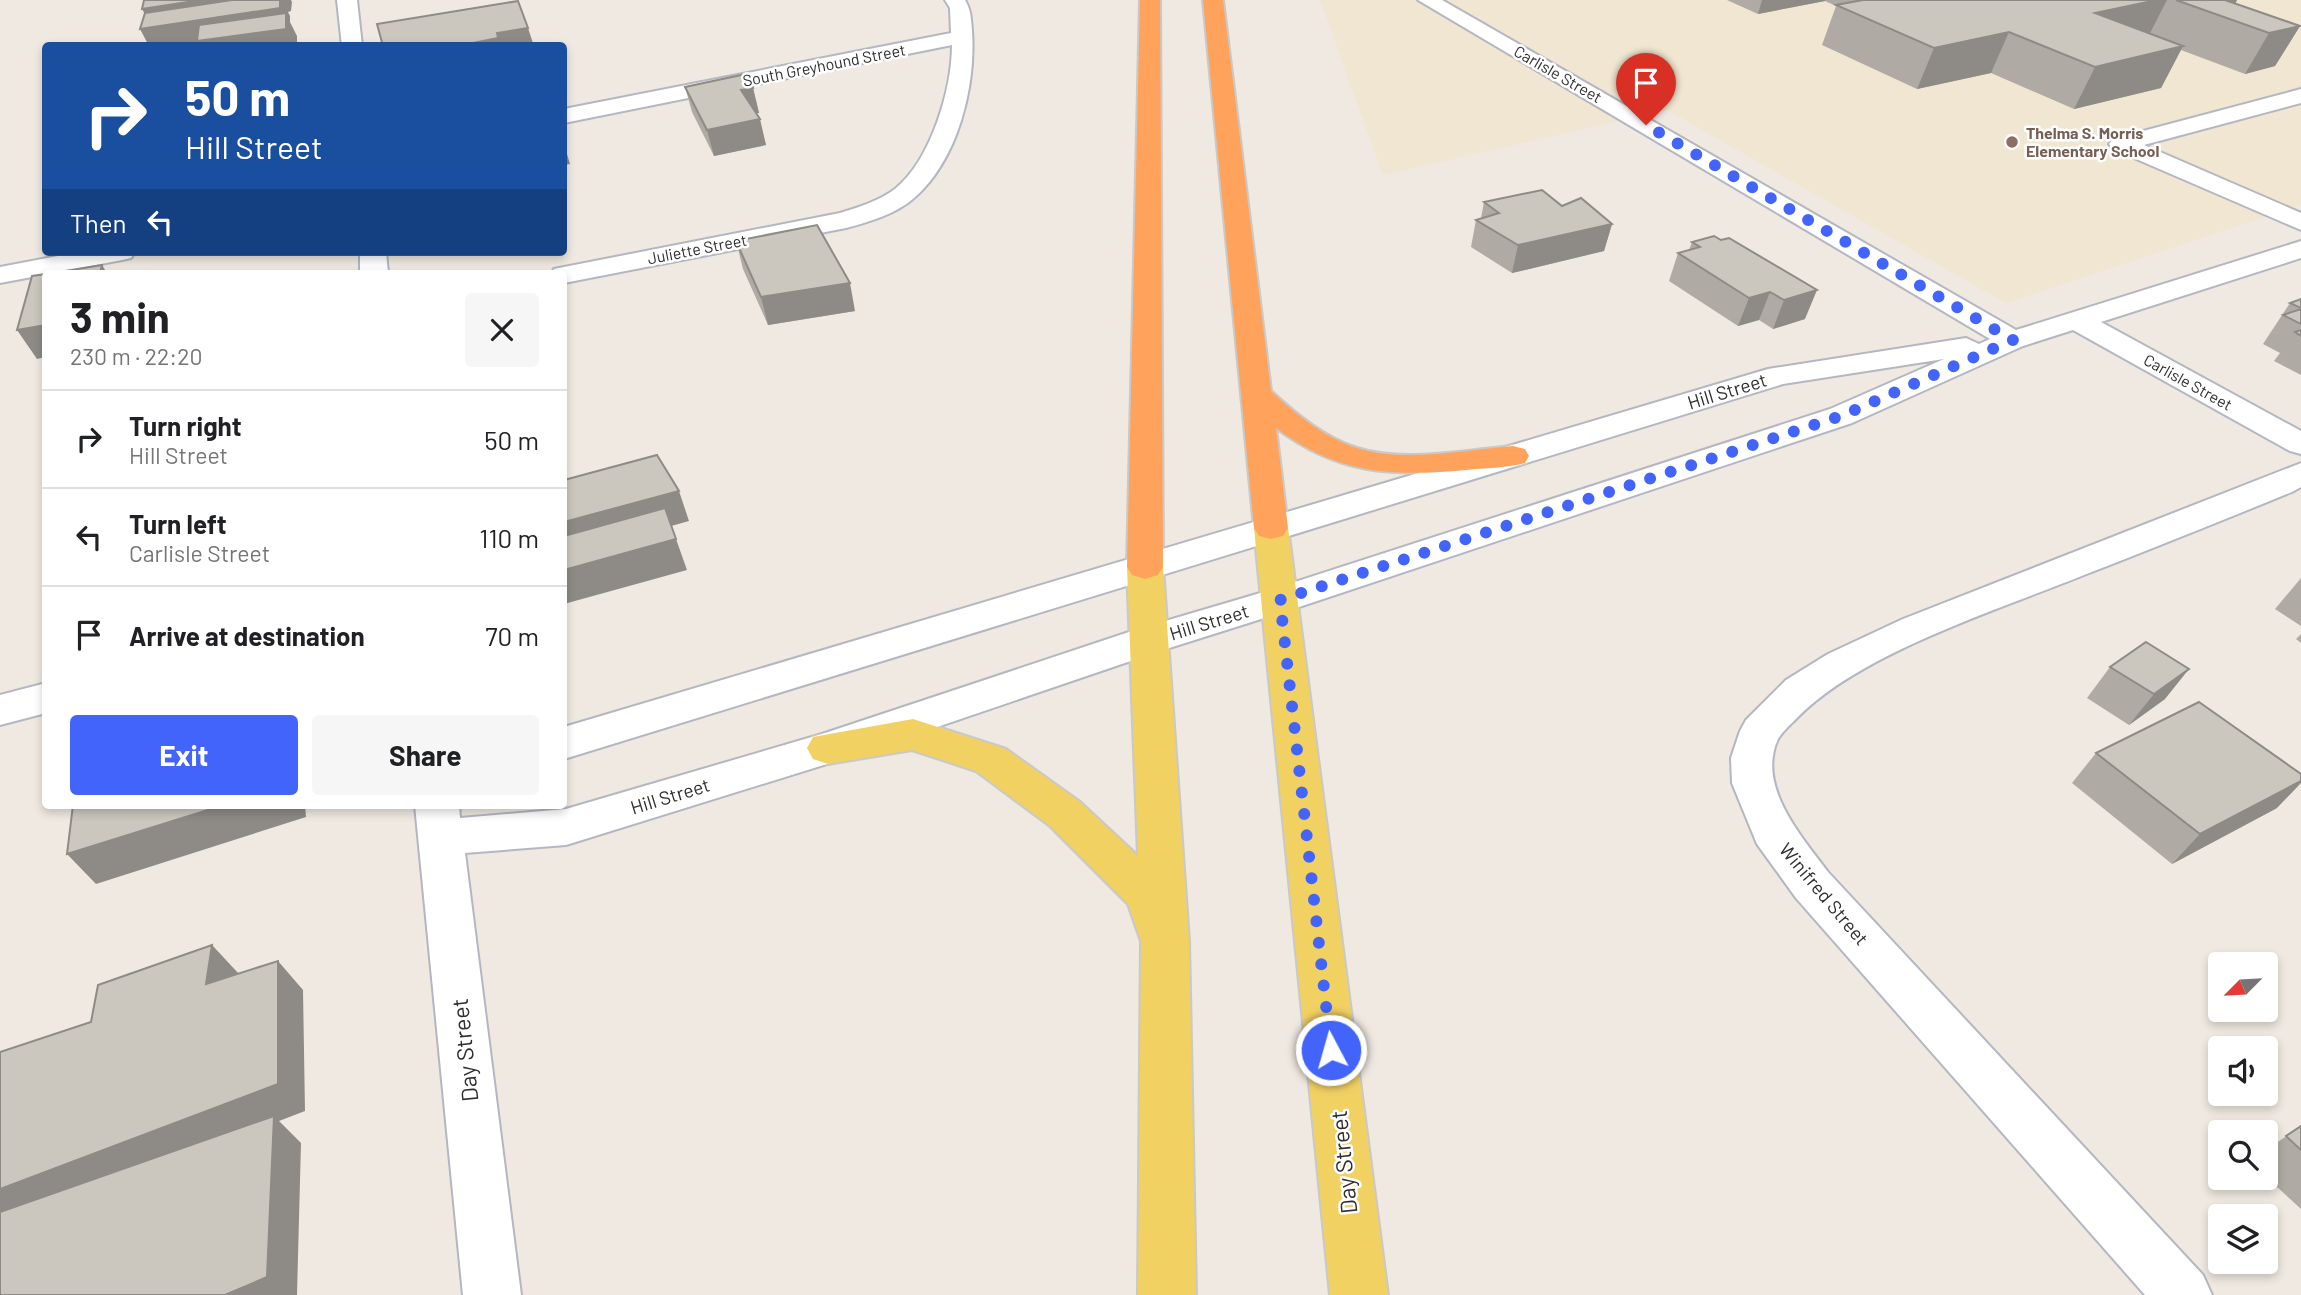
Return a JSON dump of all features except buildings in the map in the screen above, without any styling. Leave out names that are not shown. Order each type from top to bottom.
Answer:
[{"type":"highway","points":[[1145,567],[1150,0]]},
{"type":"highway","points":[[1213,0],[1271,528]]},
{"type":"highway","points":[[1255,393],[1281,418],[1346,456],[1389,464],[1513,456]]},
{"type":"main road","name":"Day Street","points":[[1271,528],[1359,1295]]},
{"type":"main road","points":[[1145,567],[1165,941],[1167,1295]]},
{"type":"main road","points":[[828,748],[913,733],[991,760],[1065,814],[1147,893],[1165,941]]},
{"type":"street","points":[[347,0],[352,42]]},
{"type":"street","points":[[956,0],[960,8],[961,37]]},
{"type":"street","name":"Carlisle Street","points":[[1429,0],[2013,340]]},
{"type":"street","name":"Juliette Street","points":[[567,274],[846,220],[870,212],[905,192],[922,176],[942,139],[960,78],[961,37]]},
{"type":"street","name":"South Greyhound Street","points":[[567,115],[961,37]]},
{"type":"street","points":[[2301,96],[2121,144],[2301,222]]},
{"type":"street","name":"Hill Street","points":[[439,821],[566,827],[828,748],[1149,640],[1280,600],[1841,416],[2013,340],[2301,249]]},
{"type":"street","points":[[0,275],[101,256]]},
{"type":"street","name":"Carlisle Street","points":[[2076,320],[2301,444]]},
{"type":"street","name":"Hill Street","points":[[567,742],[1779,375],[2013,340]]},
{"type":"street","name":"Winifred Street","points":[[2183,1295],[1812,885],[1773,831],[1753,783],[1752,758],[1760,731],[1800,690],[1842,664],[1916,628],[2280,485],[2301,473]]},
{"type":"street","points":[[0,710],[42,699]]},
{"type":"street","points":[[439,821],[470,809]]},
{"type":"street","name":"Day Street","points":[[439,821],[492,1295]]},
{"type":"shaded area","name":"Thelma S. Morris Elementary School","points":[[1320,0],[2301,0],[2301,205],[2006,303],[1667,110],[1383,175]]},
{"type":"place","name":"Thelma S. Morris Elementary School","points":[[2012,142]]},
{"type":"route","points":[[1331,1050],[1280,600],[1841,416],[2013,340],[1646,125]]}]
